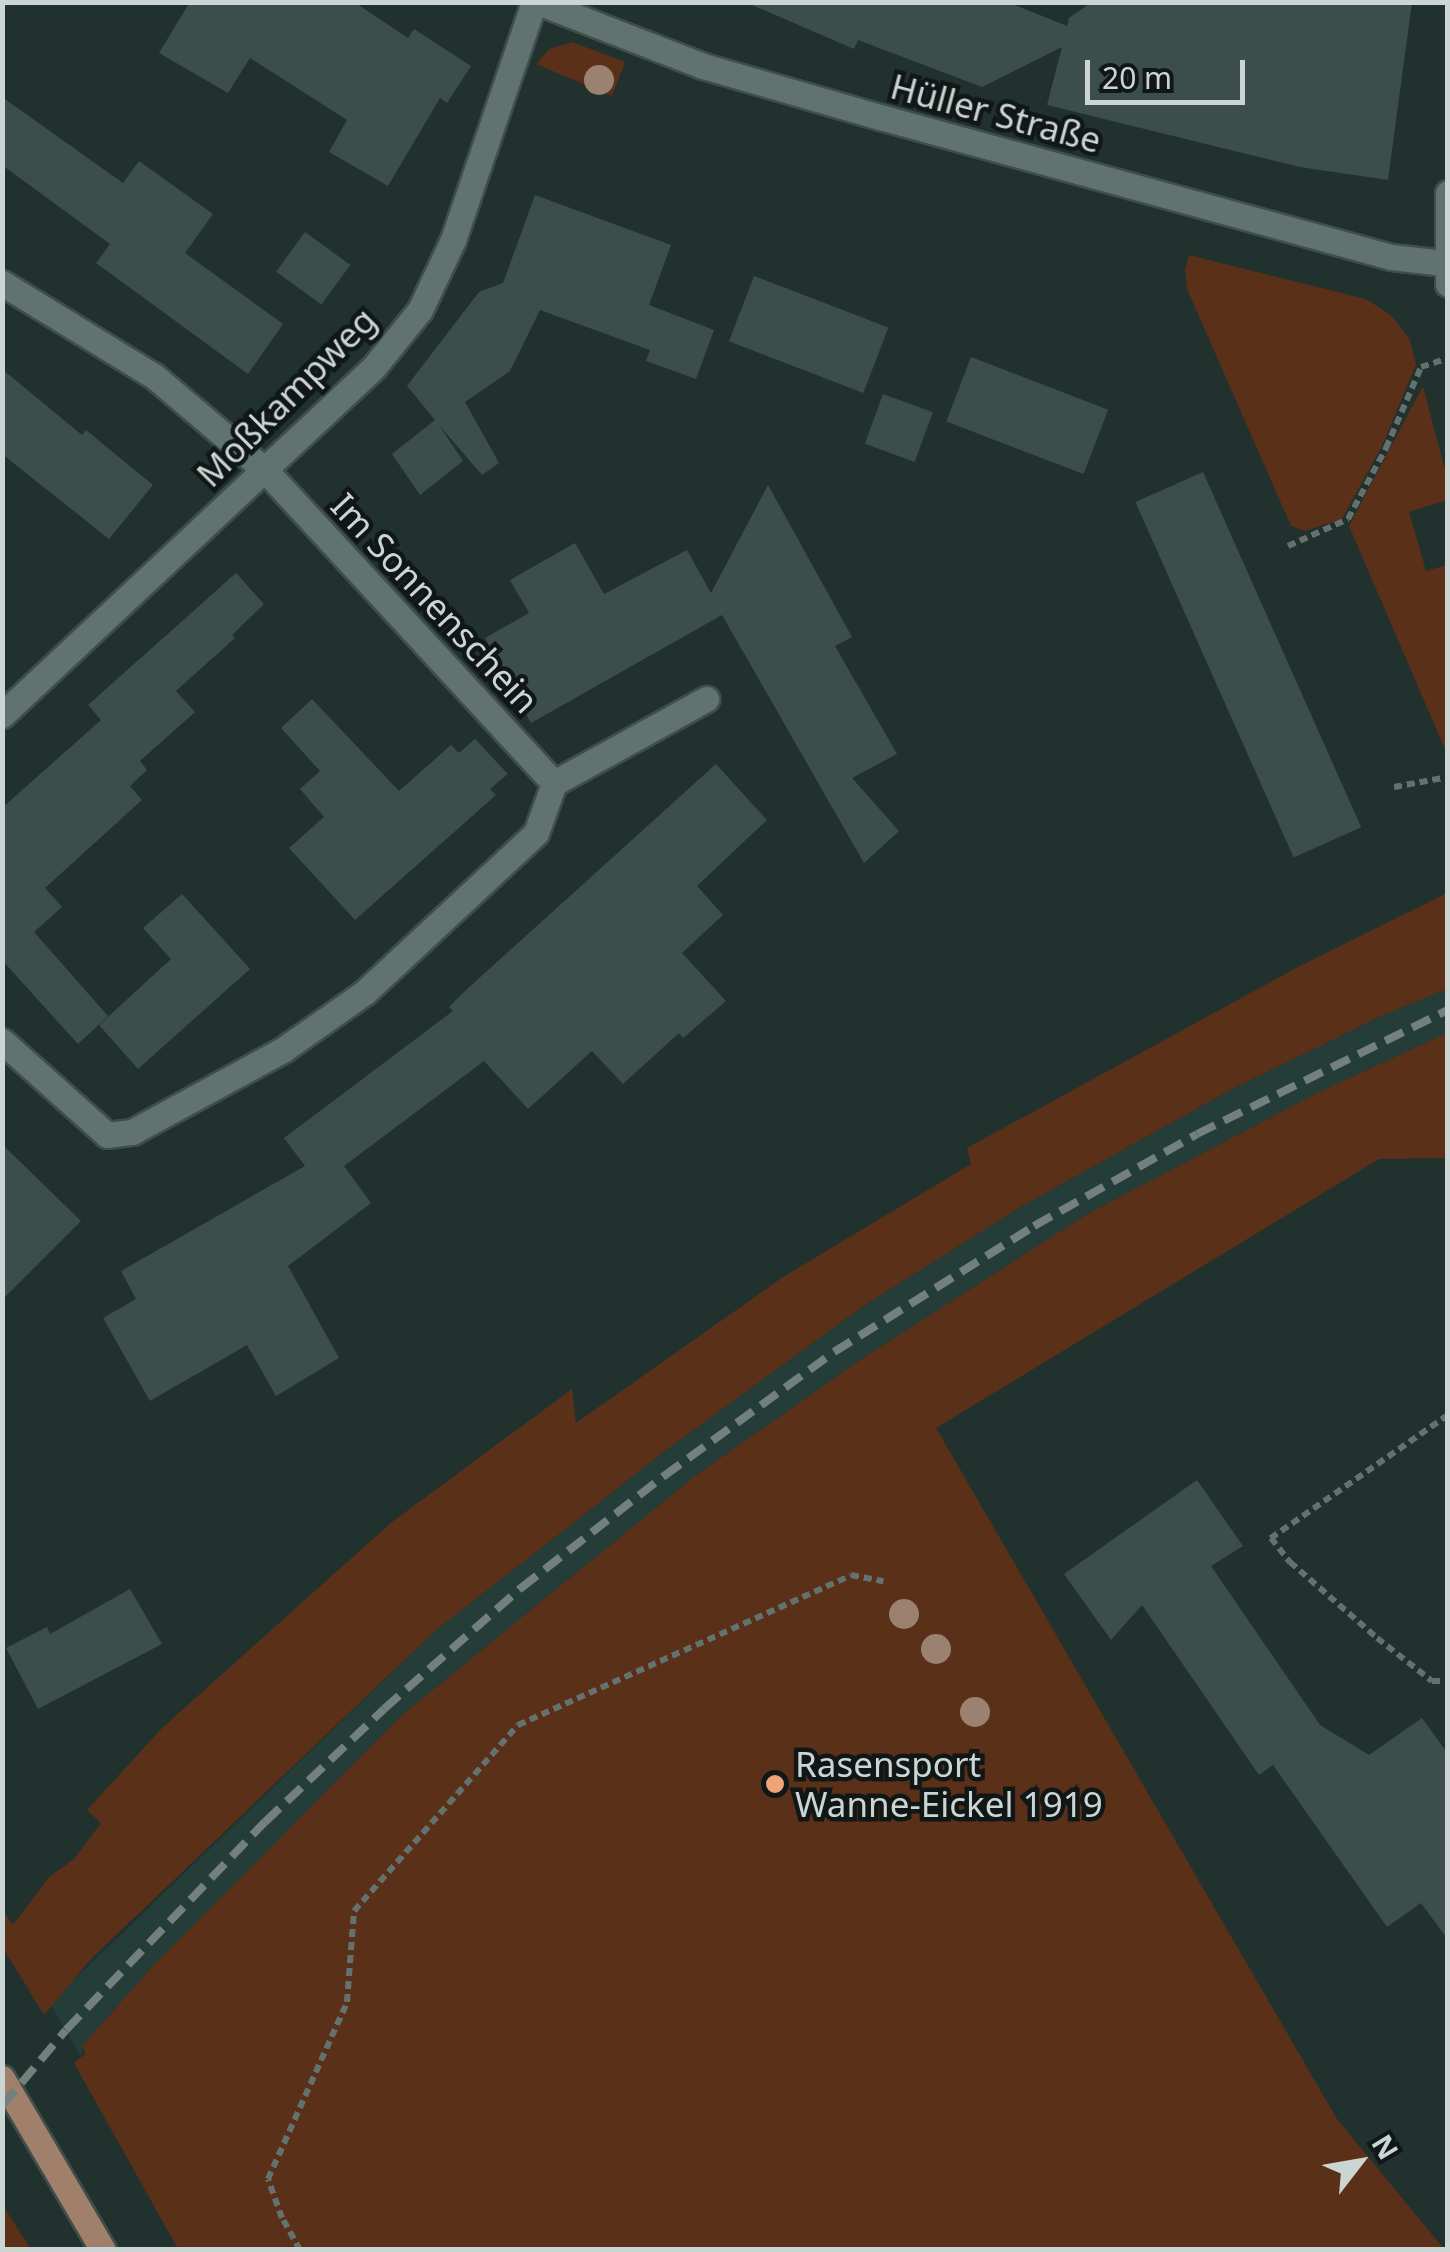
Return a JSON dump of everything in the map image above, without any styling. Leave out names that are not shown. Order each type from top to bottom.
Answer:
[{"type":"main road","points":[[2,2078],[103,2250]]},
{"type":"street","name":"Hüller Straße","points":[[536,2],[703,66],[1446,273]]},
{"type":"street","name":"Moßkampweg","points":[[2,715],[374,367],[420,310],[452,240],[536,2]]},
{"type":"street","points":[[1446,273],[1448,193]]},
{"type":"street","name":"Im Sonnenschein","points":[[2,284],[154,376],[265,470],[554,783]]},
{"type":"street","points":[[2,1041],[107,1135],[132,1132],[284,1048],[366,992],[536,833],[554,783],[706,699]]},
{"type":"path","points":[[1288,546],[1348,519],[1386,448],[1420,367],[1448,358]]},
{"type":"path","points":[[1394,787],[1448,777]]},
{"type":"path","points":[[1448,1416],[1271,1538],[1290,1562],[1377,1638],[1432,1681],[1448,1681]]},
{"type":"path","points":[[300,2250],[282,2218],[268,2179],[347,2002],[354,1911],[518,1725],[851,1576],[883,1581]]},
{"type":"shaded area","points":[[572,42],[625,62],[612,96],[536,64],[549,49]]},
{"type":"shaded area","points":[[1189,255],[1366,299],[1392,316],[1410,340],[1416,365],[1381,448],[1342,519],[1305,531],[1291,526],[1187,289],[1185,269]]},
{"type":"shaded area","points":[[1423,386],[1447,478],[1447,500],[1409,512],[1426,571],[1447,565],[1447,754],[1349,526]]},
{"type":"shaded area","points":[[1447,893],[1447,989],[1381,1016],[1232,1089],[1017,1209],[862,1307],[669,1448],[435,1631],[91,1959],[44,2015],[3,1948],[3,1911],[13,1925],[49,1877],[74,1859],[101,1823],[87,1810],[162,1728],[392,1522],[572,1389],[576,1423],[783,1277],[971,1164],[967,1148],[1296,968]]},
{"type":"shaded area","points":[[1447,989],[1447,1033],[1317,1093],[1089,1213],[860,1360],[695,1476],[402,1715],[151,1968],[82,2046],[82,2058],[50,2003],[435,1631],[669,1448],[862,1307],[1017,1209],[1232,1089],[1381,1016]]},
{"type":"shaded area","name":"Rasensport Wanne-Eickel 1919","points":[[1447,1033],[1447,1158],[1379,1159],[936,1428],[1337,2119],[1444,2249],[178,2249],[74,2063],[85,2054],[82,2046],[151,1968],[402,1715],[695,1476],[860,1360],[1089,1213],[1317,1093]]},
{"type":"shaded area","points":[[2,2204],[27,2243],[30,2249],[3,2249]]},
{"type":"building","points":[[190,2],[354,2],[408,38],[414,29],[471,66],[447,103],[440,98],[388,186],[329,152],[347,120],[250,58],[228,93],[159,53]]},
{"type":"building","points":[[745,2],[1007,2],[1067,26],[1069,18],[1092,2],[1412,2],[1388,180],[1300,167],[1047,105],[1062,47],[982,87],[858,40],[854,49]]},
{"type":"building","points":[[2,97],[123,183],[139,161],[213,214],[185,253],[283,324],[248,374],[96,263],[110,244],[2,165]]},
{"type":"building","points":[[535,195],[671,245],[649,305],[714,330],[696,379],[646,361],[650,350],[540,310],[510,371],[465,402],[499,463],[482,475],[439,425],[463,461],[420,495],[392,454],[435,420],[407,386],[479,292],[503,283]]},
{"type":"building","points":[[305,232],[350,265],[322,305],[276,272]]},
{"type":"building","points":[[754,276],[888,328],[863,393],[729,341]]},
{"type":"building","points":[[971,357],[1108,410],[1084,474],[946,421]]},
{"type":"building","points":[[2,369],[82,435],[86,430],[153,485],[109,539],[2,454]]},
{"type":"building","points":[[883,394],[933,412],[915,462],[865,444]]},
{"type":"building","points":[[1203,472],[1361,827],[1294,857],[1135,502]]},
{"type":"building","points":[[768,485],[852,637],[835,646],[897,754],[852,778],[899,831],[864,863],[722,615],[531,723],[485,638],[529,613],[510,580],[575,543],[604,594],[687,550],[711,593]]},
{"type":"building","points":[[236,573],[264,604],[232,635],[235,638],[176,691],[195,712],[140,761],[147,770],[130,786],[142,800],[45,888],[62,907],[34,932],[108,1016],[78,1044],[2,960],[2,808],[101,720],[88,705]]},
{"type":"building","points":[[312,699],[399,791],[451,745],[459,753],[475,739],[508,774],[490,789],[496,795],[355,920],[289,848],[324,817],[300,789],[320,771],[281,728]]},
{"type":"building","points":[[716,764],[767,820],[697,886],[723,915],[682,953],[726,1001],[683,1038],[679,1033],[623,1084],[592,1051],[528,1109],[484,1061],[344,1166],[371,1203],[288,1266],[339,1358],[276,1396],[247,1345],[150,1401],[103,1318],[136,1299],[121,1271],[305,1166],[284,1138],[453,1011],[449,1007],[466,990]]},
{"type":"building","points":[[182,894],[250,969],[138,1069],[99,1025],[171,959],[143,928]]},
{"type":"building","points":[[2,1144],[81,1221],[2,1300]]},
{"type":"building","points":[[1197,1480],[1243,1546],[1211,1566],[1320,1725],[1369,1755],[1422,1718],[1448,1754],[1448,1940],[1421,1903],[1387,1927],[1273,1765],[1259,1775],[1142,1605],[1111,1640],[1064,1574]]},
{"type":"building","points":[[130,1589],[162,1644],[38,1709],[6,1648],[47,1627],[50,1634]]},
{"type":"railway","points":[[2,2106],[66,2030],[265,1822],[384,1709],[521,1588],[664,1476],[834,1352],[1034,1226],[1197,1134],[1448,1010]]},
{"type":"place","name":"Rasensport Wanne-Eickel 1919","points":[[775,1784]]}]
